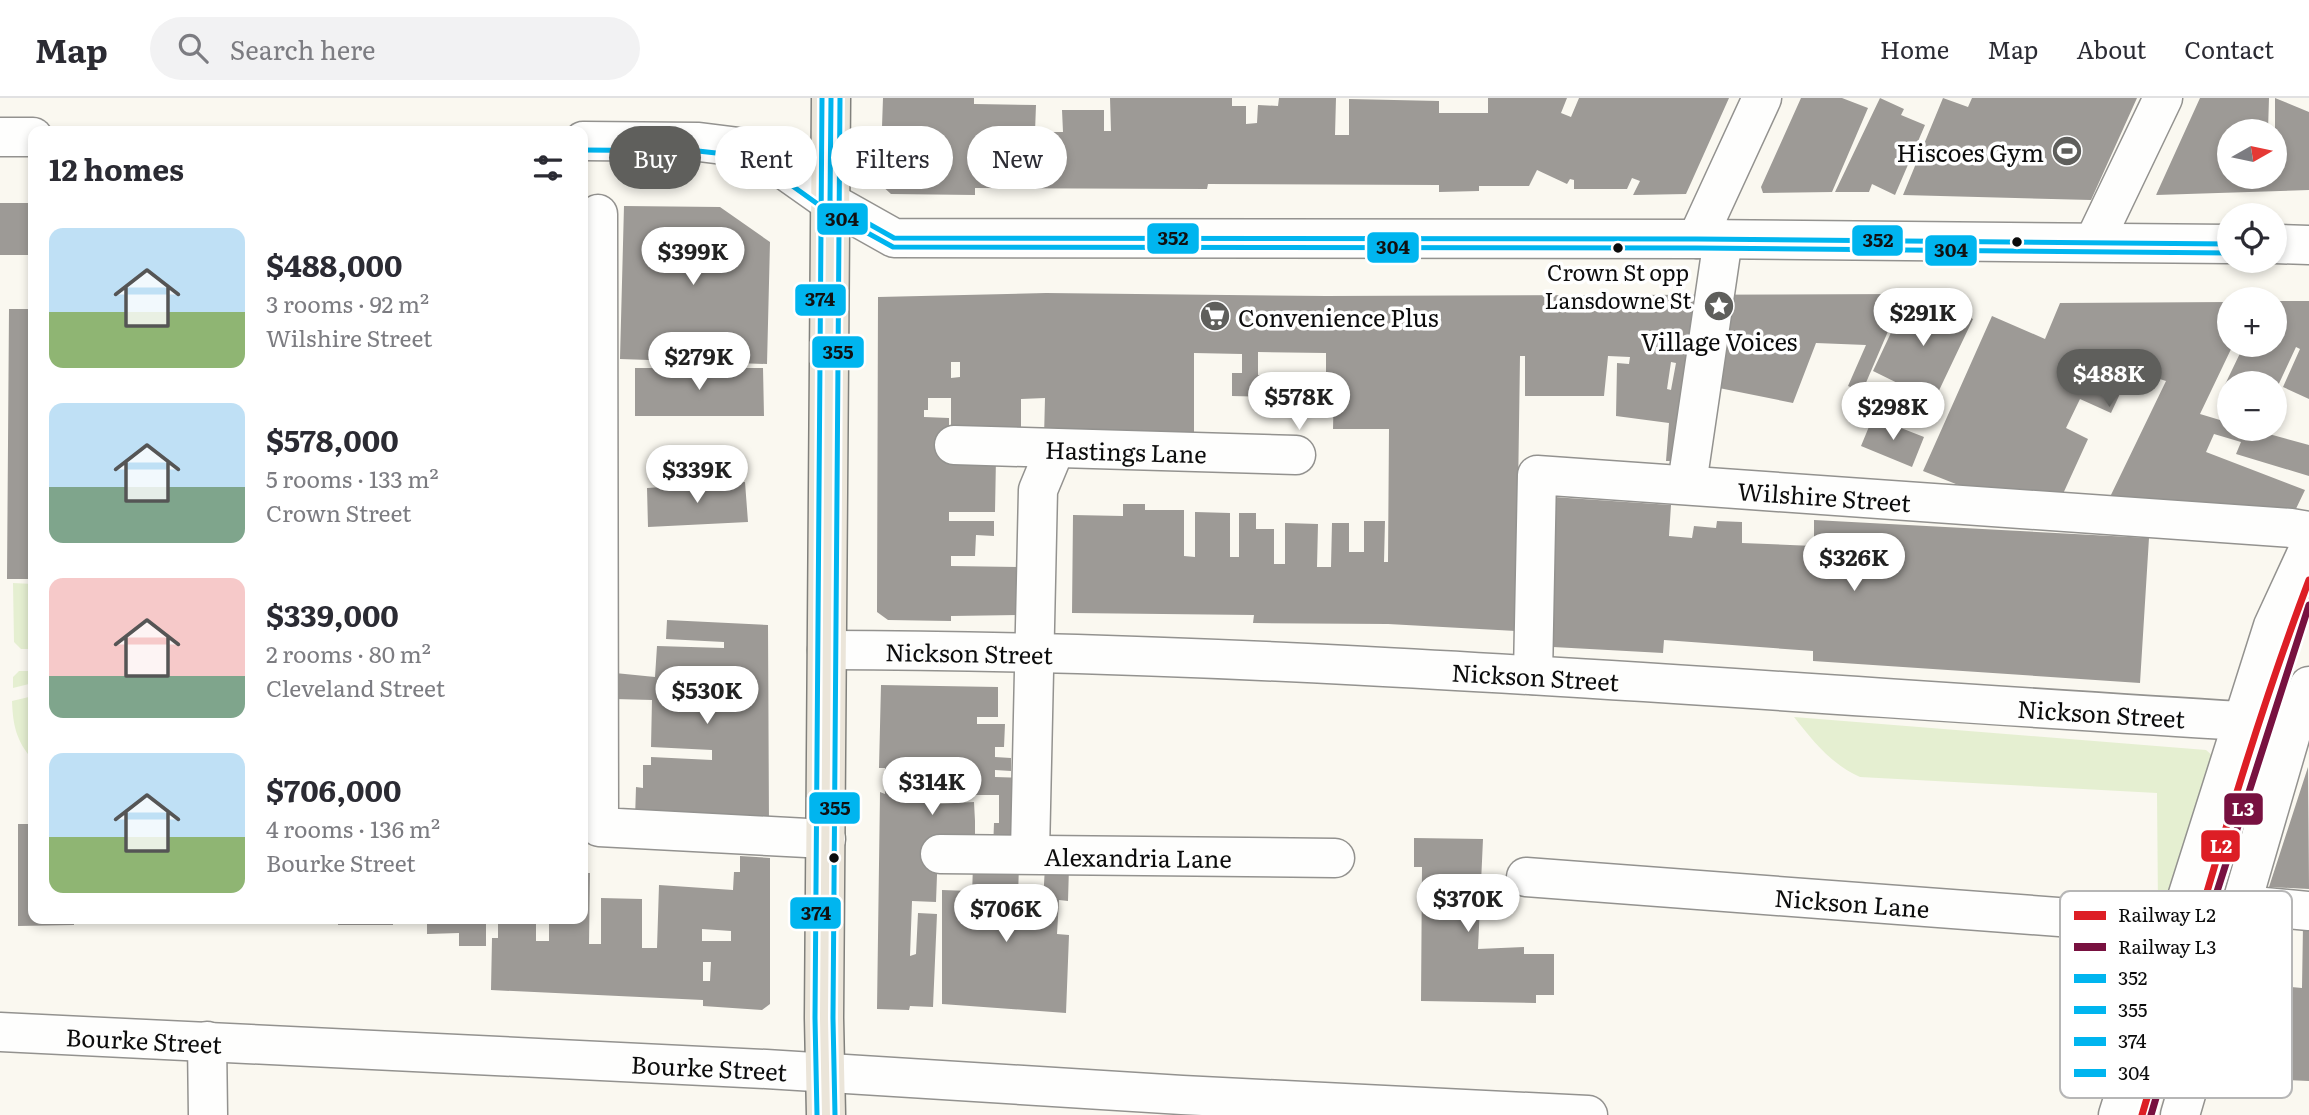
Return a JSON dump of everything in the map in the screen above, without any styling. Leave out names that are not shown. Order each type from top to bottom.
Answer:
[{"type":"main road","points":[[826,1115],[831,98]]},
{"type":"street","points":[[1687,484],[1710,239],[1762,98]]},
{"type":"street","points":[[2094,242],[2163,98]]},
{"type":"street","points":[[0,137],[28,137]]},
{"type":"street","points":[[588,141],[699,142],[755,149],[830,202],[894,238],[1710,239],[2217,244]]},
{"type":"street","points":[[598,214],[591,826],[826,839]]},
{"type":"street","points":[[2287,244],[2309,245]]},
{"type":"street","name":"Hastings Lane","points":[[954,445],[1296,455]]},
{"type":"street","points":[[1030,852],[1038,490],[1055,449]]},
{"type":"street","name":"Wilshire Street","points":[[1533,675],[1537,475],[2291,527],[2309,531]]},
{"type":"street","points":[[2189,891],[2273,626],[2309,548]]},
{"type":"street","name":"Nickson Street","points":[[827,650],[1036,653],[1533,675],[2243,721]]},
{"type":"street","points":[[2246,891],[2293,727],[2309,686]]},
{"type":"street","name":"Alexandria Lane","points":[[940,854],[1030,852],[1335,858]]},
{"type":"street","name":"Nickson Lane","points":[[1526,877],[2060,917]]},
{"type":"street","name":"Bourke Street","points":[[0,1032],[826,1072],[1182,1105],[1588,1115]]},
{"type":"street","points":[[207,1041],[208,1115]]},
{"type":"street","points":[[2118,1115],[2123,1098]]},
{"type":"street","points":[[2180,1115],[2185,1098]]},
{"type":"green space","points":[[13,583],[28,584],[28,649],[21,649],[14,642]]},
{"type":"green space","points":[[19,671],[28,671],[28,684],[13,688],[13,677]]},
{"type":"green space","points":[[28,697],[28,753],[16,732],[12,701]]},
{"type":"green space","points":[[1794,717],[2206,750],[2213,756],[2178,891],[2158,891],[2157,793],[1860,777],[1831,759]]},
{"type":"building","points":[[883,98],[974,98],[974,104],[1036,105],[1035,126],[967,126],[967,189],[975,189],[975,195],[891,194],[886,189],[953,189],[953,126],[882,126]]},
{"type":"building","points":[[1110,98],[1232,98],[1232,106],[1246,106],[1246,124],[1257,123],[1258,105],[1278,106],[1279,98],[1336,98],[1335,135],[1349,135],[1349,99],[1439,101],[1439,113],[1488,113],[1488,98],[1567,98],[1561,113],[1571,117],[1579,98],[1729,98],[1686,194],[1633,195],[1640,181],[1632,178],[1627,189],[1574,189],[1574,180],[1570,179],[1567,184],[1537,170],[1529,186],[1479,186],[1479,191],[1439,192],[1439,185],[1208,184],[1207,189],[1067,188],[1067,126],[1063,126],[1062,110],[1104,110],[1104,131],[1111,131]]},
{"type":"building","points":[[1801,98],[1842,98],[1868,108],[1832,192],[1763,193],[1761,187]]},
{"type":"building","points":[[1880,98],[1904,109],[1901,115],[1925,125],[1895,195],[1872,184],[1869,192],[1835,192]]},
{"type":"building","points":[[1943,98],[1968,107],[1972,98],[2137,98],[2091,200],[1903,195]]},
{"type":"building","points":[[2200,98],[2269,98],[2268,119],[2217,119],[2217,189],[2287,189],[2287,119],[2275,119],[2275,98],[2309,112],[2309,190],[2156,195]]},
{"type":"building","points":[[0,203],[28,203],[28,255],[0,255]]},
{"type":"building","points":[[624,206],[720,207],[770,242],[767,364],[620,359]]},
{"type":"building","points":[[1046,293],[1326,296],[1904,294],[1862,392],[1848,386],[1866,345],[1816,343],[1793,403],[1719,388],[1681,461],[1666,461],[1669,423],[1616,416],[1617,363],[1629,364],[1630,357],[1608,356],[1604,396],[1525,396],[1525,356],[1520,356],[1516,631],[1388,624],[1253,623],[1254,615],[1072,613],[1073,515],[1123,516],[1123,504],[1145,504],[1145,510],[1184,510],[1184,556],[1195,557],[1195,512],[1230,513],[1230,557],[1239,557],[1239,513],[1256,513],[1256,529],[1274,529],[1274,564],[1285,564],[1285,523],[1318,524],[1317,567],[1331,567],[1332,523],[1349,523],[1349,552],[1364,552],[1364,521],[1385,521],[1384,562],[1388,562],[1389,429],[1333,429],[1334,382],[1326,382],[1326,353],[1258,352],[1258,375],[1276,375],[1276,397],[1232,396],[1232,373],[1242,373],[1242,354],[1194,353],[1194,439],[1044,437],[1045,398],[1021,399],[1021,438],[951,437],[951,398],[928,398],[928,410],[924,410],[924,417],[949,418],[949,456],[996,457],[995,512],[949,512],[949,521],[994,521],[994,536],[976,535],[975,556],[951,556],[951,566],[1025,567],[1024,615],[951,616],[951,621],[888,620],[877,612],[878,297]],"holes":[[[951,362],[960,362],[960,377],[951,378]],[[1671,362],[1676,363],[1671,390],[1667,389]]]},
{"type":"building","points":[[2287,301],[2309,301],[2309,399],[2287,389],[2287,378],[2300,349],[2296,347],[2285,371],[2231,371],[2238,357],[2287,357]]},
{"type":"building","points":[[2217,302],[2217,357],[2227,357],[2221,371],[2217,371],[2217,378],[2200,414],[2217,419],[2217,435],[2214,434],[2206,452],[2305,490],[2294,513],[2109,499],[2166,381],[2131,370],[2111,413],[2080,399],[2066,428],[2088,439],[2062,496],[1976,492],[1923,471],[1992,316],[2045,339],[2060,303]]},
{"type":"building","points":[[1918,303],[1944,315],[1948,307],[1973,319],[1934,401],[1873,371],[1904,305]]},
{"type":"building","points":[[9,309],[28,309],[28,579],[7,579]]},
{"type":"building","points":[[635,368],[763,368],[764,416],[635,416]]},
{"type":"building","points":[[1873,417],[1924,437],[1912,467],[1861,446]]},
{"type":"building","points":[[2287,439],[2309,445],[2309,476],[2236,454],[2241,442],[2238,441]]},
{"type":"building","points":[[745,482],[748,522],[648,527],[647,488]]},
{"type":"building","points":[[1553,497],[1671,505],[1669,536],[1692,538],[1694,526],[1716,528],[1717,521],[1742,522],[1742,543],[1814,546],[1814,520],[2149,538],[2140,683],[1813,661],[1813,651],[1664,640],[1663,653],[1553,647]]},
{"type":"building","points":[[667,620],[768,625],[769,825],[635,819],[636,787],[643,788],[643,765],[651,765],[651,757],[712,760],[712,750],[651,747],[652,700],[615,699],[615,673],[655,677],[657,646],[724,648],[724,642],[666,639]]},
{"type":"building","points":[[881,685],[998,687],[998,717],[977,717],[977,724],[1005,724],[1004,747],[995,747],[995,757],[1011,758],[1011,771],[995,770],[995,777],[1027,778],[1025,850],[993,850],[994,823],[999,823],[999,795],[919,795],[936,796],[935,804],[974,802],[975,839],[938,848],[936,902],[912,901],[910,956],[916,954],[918,913],[937,914],[933,1007],[910,1006],[909,1010],[877,1009],[880,792],[885,794],[885,768],[879,768]]},
{"type":"building","points":[[2308,767],[2309,889],[2269,887]]},
{"type":"building","points":[[18,824],[28,824],[28,924],[74,925],[18,926]]},
{"type":"building","points":[[1414,838],[1483,839],[1478,949],[1524,947],[1524,954],[1554,954],[1554,995],[1536,995],[1536,1003],[1421,1001],[1422,867],[1414,867]]},
{"type":"building","points":[[740,856],[770,858],[770,1004],[762,1010],[703,1006],[703,1000],[491,990],[492,938],[498,938],[498,924],[536,924],[536,941],[549,941],[549,924],[588,924],[588,873],[589,944],[601,944],[601,898],[642,899],[642,948],[657,948],[659,885],[733,890],[734,872],[740,872]],"holes":[[[702,929],[731,931],[731,941],[702,941]],[[703,962],[711,962],[710,981],[703,981]]]},
{"type":"building","points":[[973,865],[1019,865],[1018,896],[982,895],[981,912],[1019,913],[1020,894],[1039,894],[1043,902],[1045,866],[1069,867],[1068,901],[1059,900],[1057,934],[1069,935],[1066,1013],[942,1004],[942,890],[970,891],[972,895]]},
{"type":"building","points":[[338,924],[393,924],[393,925]]},
{"type":"building","points":[[427,924],[486,924],[486,946],[459,946],[459,933],[427,934]]},
{"type":"building","points":[[2303,925],[2309,925],[2309,1081],[2292,1080],[2292,987],[2302,988]]},
{"type":"building","points":[[2220,1098],[2260,1098],[2260,1099]]},
{"type":"rail line","name":"L2","points":[[2208,891],[2241,779],[2309,580]]},
{"type":"rail line","name":"L3","points":[[2217,891],[2309,605]]},
{"type":"rail line","name":"L2","points":[[2142,1115],[2147,1098]]},
{"type":"rail line","name":"L3","points":[[2151,1115],[2156,1098]]},
{"type":"transit line","name":"374","points":[[817,1115],[815,1018],[822,98]]},
{"type":"transit line","name":"352","points":[[830,202],[831,98]]},
{"type":"transit line","name":"355","points":[[835,1115],[833,1018],[840,98]]},
{"type":"transit line","name":"304","points":[[588,150],[698,151],[752,157],[826,210],[893,247],[1697,248],[2217,253]]},
{"type":"transit line","name":"352","points":[[830,202],[894,238],[1697,239],[2217,244]]},
{"type":"place","name":"Hiscoes Gym","points":[[2067,151]]},
{"type":"place","name":"Crown St opp Lansdowne St","points":[[1618,248]]},
{"type":"place","name":"Village Voices","points":[[1719,306]]},
{"type":"place","name":"Convenience Plus","points":[[1215,316]]}]
